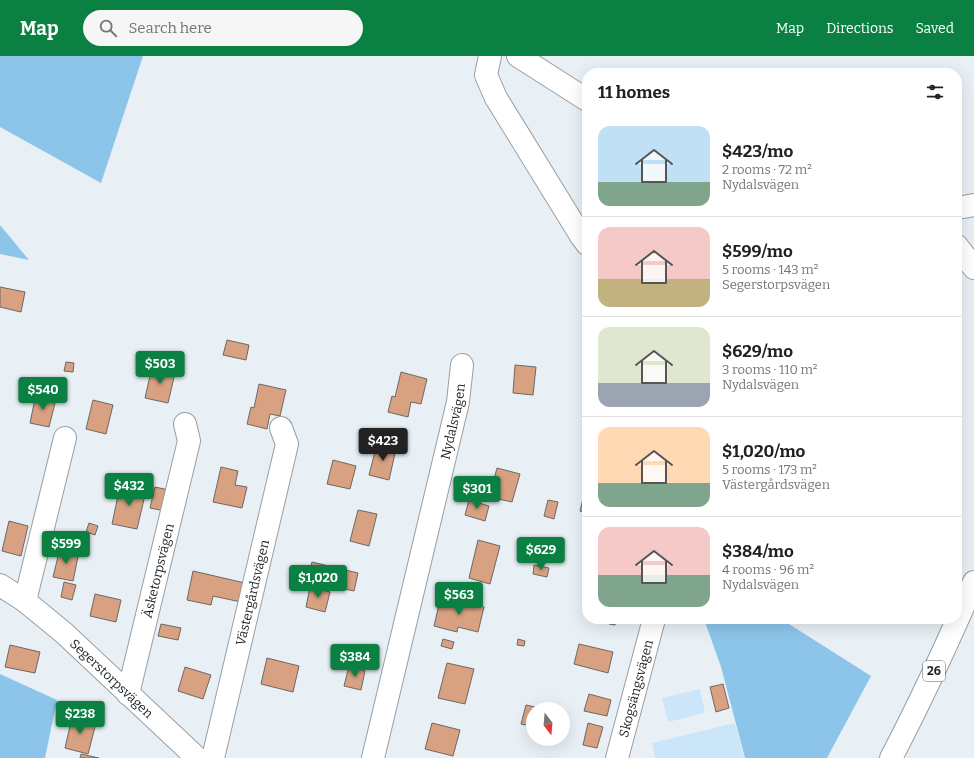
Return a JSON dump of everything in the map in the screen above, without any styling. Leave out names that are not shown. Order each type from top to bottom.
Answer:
[{"type":"main road","points":[[490,56],[486,75],[496,98],[582,237]]},
{"type":"main road","points":[[518,56],[582,97]]},
{"type":"main road","points":[[962,207],[974,205]]},
{"type":"main road","points":[[962,252],[974,268]]},
{"type":"main road","name":"Nydalsvägen","points":[[373,758],[450,438],[458,402],[462,364]]},
{"type":"main road","name":"Äsketorpsvägen","points":[[128,694],[189,441],[185,424]]},
{"type":"main road","name":"Västergårdsvägen","points":[[213,758],[287,444],[281,428]]},
{"type":"main road","points":[[25,601],[65,438]]},
{"type":"main road","name":"26","points":[[962,610],[974,582]]},
{"type":"main road","name":"Segerstorpsvägen","points":[[0,585],[25,601],[64,633],[188,754]]},
{"type":"main road","name":"26","points":[[903,758],[939,689],[974,610]]},
{"type":"main road","name":"Skogsängsvägen","points":[[617,758],[653,624]]},
{"type":"main road","name":"26","points":[[891,758],[905,732],[956,624]]},
{"type":"shaded area","points":[[0,56],[143,56],[101,183],[0,127]]},
{"type":"shaded area","points":[[0,225],[29,260],[0,254]]},
{"type":"shaded area","points":[[706,624],[789,624],[871,676],[827,758],[745,758],[721,667]]},
{"type":"shaded area","points":[[0,674],[57,700],[45,758],[0,758]]},
{"type":"shaded area","points":[[700,689],[705,713],[668,722],[662,698]]},
{"type":"shaded area","points":[[735,723],[744,758],[655,758],[652,743]]},
{"type":"building","points":[[0,287],[25,292],[21,312],[0,307]]},
{"type":"building","points":[[227,340],[249,345],[246,360],[223,355]]},
{"type":"building","points":[[66,362],[74,363],[73,372],[64,371]]},
{"type":"building","points":[[515,365],[536,367],[533,395],[513,393]]},
{"type":"building","points":[[152,367],[175,373],[168,403],[145,398]]},
{"type":"building","points":[[401,372],[427,379],[421,404],[411,402],[408,417],[388,412],[392,396],[395,397]]},
{"type":"building","points":[[259,384],[286,390],[280,416],[270,414],[267,429],[247,424],[251,407],[254,408]]},
{"type":"building","points":[[36,394],[56,399],[49,427],[30,423]]},
{"type":"building","points":[[93,400],[113,405],[106,434],[86,429]]},
{"type":"building","points":[[377,444],[396,449],[389,480],[369,475]]},
{"type":"building","points":[[333,460],[356,466],[350,489],[327,484]]},
{"type":"building","points":[[221,467],[238,471],[235,485],[247,487],[242,508],[213,502]]},
{"type":"building","points":[[497,468],[520,474],[512,502],[489,497]]},
{"type":"building","points":[[120,486],[146,491],[137,529],[112,524]]},
{"type":"building","points":[[155,487],[169,490],[165,511],[150,508]]},
{"type":"building","points":[[469,500],[489,506],[485,521],[465,515]]},
{"type":"building","points":[[548,500],[558,502],[554,519],[544,516]]},
{"type":"building","points":[[358,510],[377,514],[369,546],[350,541]]},
{"type":"building","points":[[9,521],[28,526],[21,556],[2,551]]},
{"type":"building","points":[[89,523],[98,526],[95,535],[86,532]]},
{"type":"building","points":[[478,540],[500,546],[490,584],[469,578]]},
{"type":"building","points":[[60,548],[79,552],[73,581],[53,577]]},
{"type":"building","points":[[312,562],[358,573],[354,591],[307,581]]},
{"type":"building","points":[[534,565],[549,568],[547,577],[533,574]]},
{"type":"building","points":[[193,571],[245,583],[241,602],[213,596],[211,605],[187,600]]},
{"type":"building","points":[[64,582],[76,585],[72,600],[61,597]]},
{"type":"building","points":[[310,587],[330,592],[325,612],[306,607]]},
{"type":"building","points":[[95,594],[121,600],[116,622],[90,616]]},
{"type":"building","points":[[440,600],[461,605],[463,601],[484,607],[478,632],[458,627],[457,632],[434,626]]},
{"type":"building","points":[[161,624],[181,628],[178,640],[158,636]]},
{"type":"building","points":[[443,639],[454,642],[452,649],[441,646]]},
{"type":"building","points":[[518,639],[525,641],[524,646],[517,645]]},
{"type":"building","points":[[579,644],[613,652],[608,673],[574,664]]},
{"type":"building","points":[[10,645],[40,652],[35,673],[5,667]]},
{"type":"building","points":[[267,658],[299,666],[293,692],[261,684]]},
{"type":"building","points":[[447,663],[474,669],[465,704],[438,698]]},
{"type":"building","points":[[349,666],[365,671],[361,690],[344,686]]},
{"type":"building","points":[[185,667],[211,675],[203,699],[178,691]]},
{"type":"building","points":[[723,684],[729,708],[716,712],[710,687]]},
{"type":"building","points":[[589,694],[611,700],[607,716],[584,711]]},
{"type":"building","points":[[526,705],[526,725],[521,724]]},
{"type":"building","points":[[72,717],[96,723],[88,754],[65,748]]},
{"type":"building","points":[[432,723],[460,730],[453,756],[425,749]]},
{"type":"building","points":[[588,723],[603,727],[597,748],[583,745]]},
{"type":"building","points":[[81,754],[99,758],[80,758]]}]
